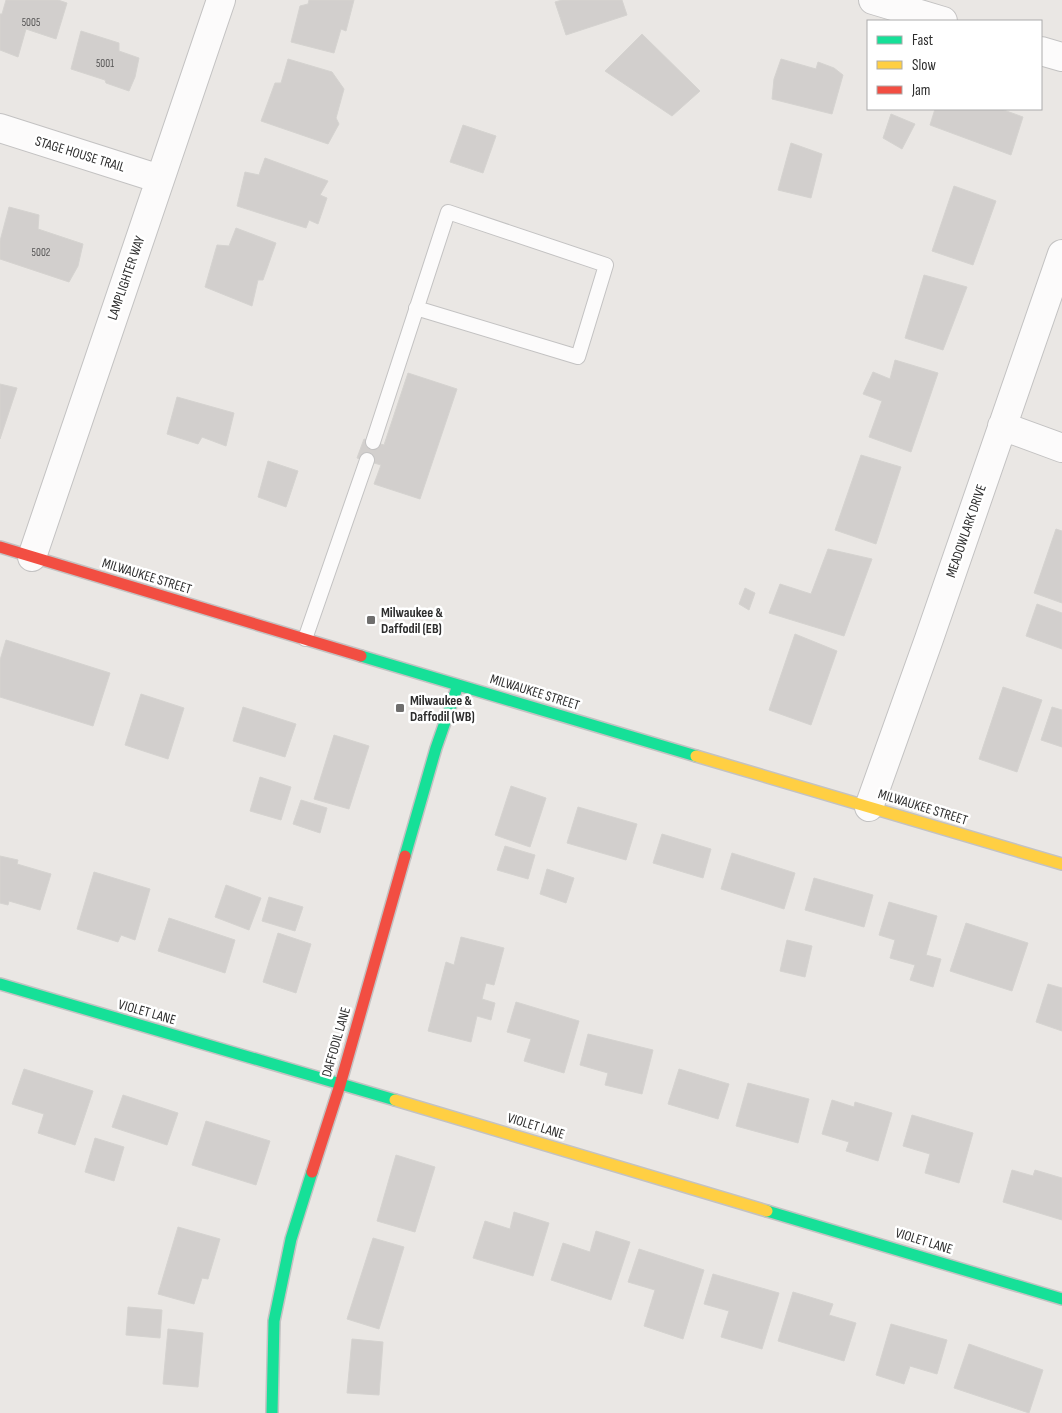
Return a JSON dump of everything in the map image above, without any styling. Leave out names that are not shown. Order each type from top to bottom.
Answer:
[{"type":"street","name":"LAMPLIGHTER WAY","points":[[32,556],[221,0]]},
{"type":"street","points":[[873,0],[940,20]]},
{"type":"street","points":[[1042,51],[1062,57]]},
{"type":"street","name":"STAGE HOUSE TRAIL","points":[[0,128],[160,179]]},
{"type":"street","name":"MEADOWLARK DRIVE","points":[[869,807],[1062,254]]},
{"type":"street","points":[[1002,426],[1062,448]]},
{"type":"street","name":"MILWAUKEE STREET","points":[[0,547],[1062,864]]},
{"type":"street","name":"DAFFODIL LANE","points":[[272,1413],[274,1321],[291,1239],[340,1085],[436,748],[458,685]]},
{"type":"street","name":"VIOLET LANE","points":[[0,984],[478,1124],[1062,1299]]},
{"type":"lane","points":[[373,442],[416,308],[448,212],[606,265],[578,357],[416,308]]},
{"type":"lane","points":[[305,639],[367,460]]},
{"type":"building","points":[[6,0],[58,0],[67,3],[56,39],[26,29],[18,57],[0,50],[0,14],[2,14]]},
{"type":"building","points":[[309,0],[354,0],[346,31],[341,29],[334,53],[291,42],[300,6],[308,4]]},
{"type":"building","points":[[562,0],[622,0],[627,15],[566,35],[555,2]]},
{"type":"building","points":[[81,31],[119,43],[119,51],[139,58],[135,77],[129,91],[106,83],[105,80],[71,69]]},
{"type":"building","points":[[642,34],[700,91],[672,116],[605,71]]},
{"type":"building","points":[[288,59],[332,72],[344,89],[336,118],[339,124],[328,144],[261,121],[275,83],[281,83]]},
{"type":"building","points":[[781,59],[816,69],[818,62],[834,68],[843,75],[832,114],[772,99],[774,79]]},
{"type":"building","points":[[935,110],[1004,110],[1023,117],[1011,155],[930,125]]},
{"type":"building","points":[[891,114],[915,124],[902,149],[883,138]]},
{"type":"building","points":[[463,125],[496,136],[483,173],[450,162]]},
{"type":"building","points":[[791,143],[822,154],[811,198],[778,190]]},
{"type":"building","points":[[265,158],[328,181],[320,195],[327,198],[318,224],[309,220],[306,228],[237,206],[245,172],[259,175]]},
{"type":"building","points":[[954,186],[996,201],[973,265],[932,251]]},
{"type":"building","points":[[9,207],[39,215],[38,229],[83,244],[78,266],[69,282],[0,259],[0,241]]},
{"type":"building","points":[[236,228],[276,243],[263,280],[258,280],[252,306],[205,287],[217,245],[229,246]]},
{"type":"building","points":[[924,275],[967,287],[943,350],[905,338]]},
{"type":"building","points":[[895,360],[938,373],[911,452],[869,437],[882,401],[863,394],[873,372],[890,379]]},
{"type":"building","points":[[408,373],[457,389],[420,499],[374,484],[381,465],[357,458],[364,439],[384,445]]},
{"type":"building","points":[[0,384],[17,388],[0,439]]},
{"type":"building","points":[[177,397],[234,413],[226,446],[202,437],[198,444],[167,434]]},
{"type":"building","points":[[861,455],[901,467],[876,544],[835,530]]},
{"type":"building","points":[[268,461],[298,471],[286,507],[258,497]]},
{"type":"building","points":[[1056,529],[1062,531],[1062,603],[1034,593]]},
{"type":"building","points":[[828,549],[872,559],[844,636],[769,613],[780,584],[811,594]]},
{"type":"building","points":[[745,588],[755,593],[749,610],[739,604]]},
{"type":"building","points":[[1037,604],[1062,613],[1062,649],[1026,636]]},
{"type":"building","points":[[795,634],[837,651],[811,725],[769,710]]},
{"type":"building","points":[[6,640],[110,673],[93,726],[0,697],[0,660]]},
{"type":"building","points":[[1003,687],[1042,700],[1017,772],[979,759]]},
{"type":"building","points":[[141,694],[184,708],[168,759],[125,745]]},
{"type":"building","points":[[243,707],[296,724],[285,757],[233,741]]},
{"type":"building","points":[[1052,707],[1062,710],[1062,747],[1041,740]]},
{"type":"building","points":[[334,735],[369,746],[349,809],[314,799]]},
{"type":"building","points":[[260,777],[291,787],[281,820],[250,811]]},
{"type":"building","points":[[511,786],[546,798],[530,847],[495,835]]},
{"type":"building","points":[[301,800],[327,808],[320,833],[293,824]]},
{"type":"building","points":[[578,807],[637,824],[626,860],[567,843]]},
{"type":"building","points":[[662,834],[711,849],[703,878],[653,863]]},
{"type":"building","points":[[505,846],[535,855],[528,879],[497,870]]},
{"type":"building","points":[[732,853],[795,873],[784,909],[721,889]]},
{"type":"building","points":[[0,856],[18,860],[17,864],[51,874],[40,910],[9,901],[8,905],[0,903]]},
{"type":"building","points":[[547,869],[574,878],[566,903],[540,894]]},
{"type":"building","points":[[94,872],[150,889],[135,940],[121,935],[118,942],[77,929]]},
{"type":"building","points":[[814,878],[873,895],[864,927],[805,910]]},
{"type":"building","points":[[226,885],[261,898],[249,930],[215,917]]},
{"type":"building","points":[[269,897],[303,907],[295,931],[262,921]]},
{"type":"building","points":[[889,902],[937,916],[926,955],[941,959],[933,987],[910,980],[915,965],[890,958],[895,940],[879,935]]},
{"type":"building","points":[[169,918],[235,940],[225,973],[158,951]]},
{"type":"building","points":[[966,923],[1028,943],[1012,991],[950,971]]},
{"type":"building","points":[[278,933],[311,944],[296,993],[263,982]]},
{"type":"building","points":[[461,937],[504,948],[494,985],[486,983],[482,999],[495,1003],[491,1020],[477,1016],[471,1042],[428,1031],[446,962],[454,965]]},
{"type":"building","points":[[787,940],[812,946],[805,977],[780,971]]},
{"type":"building","points":[[1048,984],[1062,988],[1062,1031],[1036,1022]]},
{"type":"building","points":[[516,1002],[579,1021],[564,1073],[524,1061],[531,1039],[507,1032]]},
{"type":"building","points":[[588,1034],[653,1050],[642,1094],[605,1085],[608,1073],[580,1065]]},
{"type":"building","points":[[24,1069],[93,1091],[75,1145],[38,1133],[44,1114],[12,1104]]},
{"type":"building","points":[[679,1069],[729,1084],[718,1119],[668,1104]]},
{"type":"building","points":[[748,1083],[809,1099],[798,1143],[736,1126]]},
{"type":"building","points":[[123,1095],[178,1113],[167,1145],[112,1127]]},
{"type":"building","points":[[832,1100],[854,1107],[855,1102],[892,1113],[878,1161],[846,1151],[849,1142],[822,1134]]},
{"type":"building","points":[[912,1115],[973,1133],[959,1183],[925,1173],[930,1154],[903,1146]]},
{"type":"building","points":[[206,1121],[270,1141],[256,1185],[192,1165]]},
{"type":"building","points":[[95,1138],[124,1147],[114,1181],[85,1172]]},
{"type":"building","points":[[396,1155],[435,1167],[415,1232],[377,1221]]},
{"type":"building","points":[[1012,1170],[1033,1176],[1035,1170],[1062,1178],[1062,1220],[1003,1202]]},
{"type":"building","points":[[514,1212],[549,1223],[533,1276],[473,1258],[485,1221],[510,1229]]},
{"type":"building","points":[[178,1227],[220,1239],[208,1279],[202,1278],[194,1304],[158,1294]]},
{"type":"building","points":[[596,1231],[630,1242],[611,1300],[551,1280],[563,1243],[590,1252]]},
{"type":"building","points":[[373,1238],[404,1247],[379,1329],[347,1319]]},
{"type":"building","points":[[639,1249],[704,1270],[683,1339],[644,1326],[655,1290],[628,1282]]},
{"type":"building","points":[[713,1274],[779,1293],[762,1349],[721,1337],[729,1311],[704,1304]]},
{"type":"building","points":[[793,1292],[833,1304],[829,1315],[856,1323],[844,1361],[778,1341]]},
{"type":"building","points":[[128,1307],[162,1310],[160,1338],[126,1335]]},
{"type":"building","points":[[891,1324],[947,1340],[937,1374],[910,1366],[904,1384],[876,1375]]},
{"type":"building","points":[[168,1329],[203,1333],[198,1387],[163,1384]]},
{"type":"building","points":[[352,1339],[383,1342],[379,1395],[347,1393]]},
{"type":"building","points":[[969,1344],[1043,1370],[1029,1413],[954,1388]]},
{"type":"traffic: fast","points":[[361,656],[696,756]]},
{"type":"traffic: fast","points":[[405,856],[436,748],[458,685]]},
{"type":"traffic: fast","points":[[0,984],[395,1100]]},
{"type":"traffic: fast","points":[[272,1413],[274,1321],[291,1239],[312,1172]]},
{"type":"traffic: fast","points":[[767,1211],[1062,1299]]},
{"type":"traffic: slow","points":[[696,756],[1062,864]]},
{"type":"traffic: slow","points":[[395,1100],[767,1211]]},
{"type":"traffic: jam","points":[[0,547],[361,656]]},
{"type":"traffic: jam","points":[[312,1172],[340,1085],[405,856]]},
{"type":"place","name":"Milwaukee & Daffodil (EB)","points":[[371,620]]},
{"type":"place","name":"Milwaukee & Daffodil (WB)","points":[[400,708]]}]
